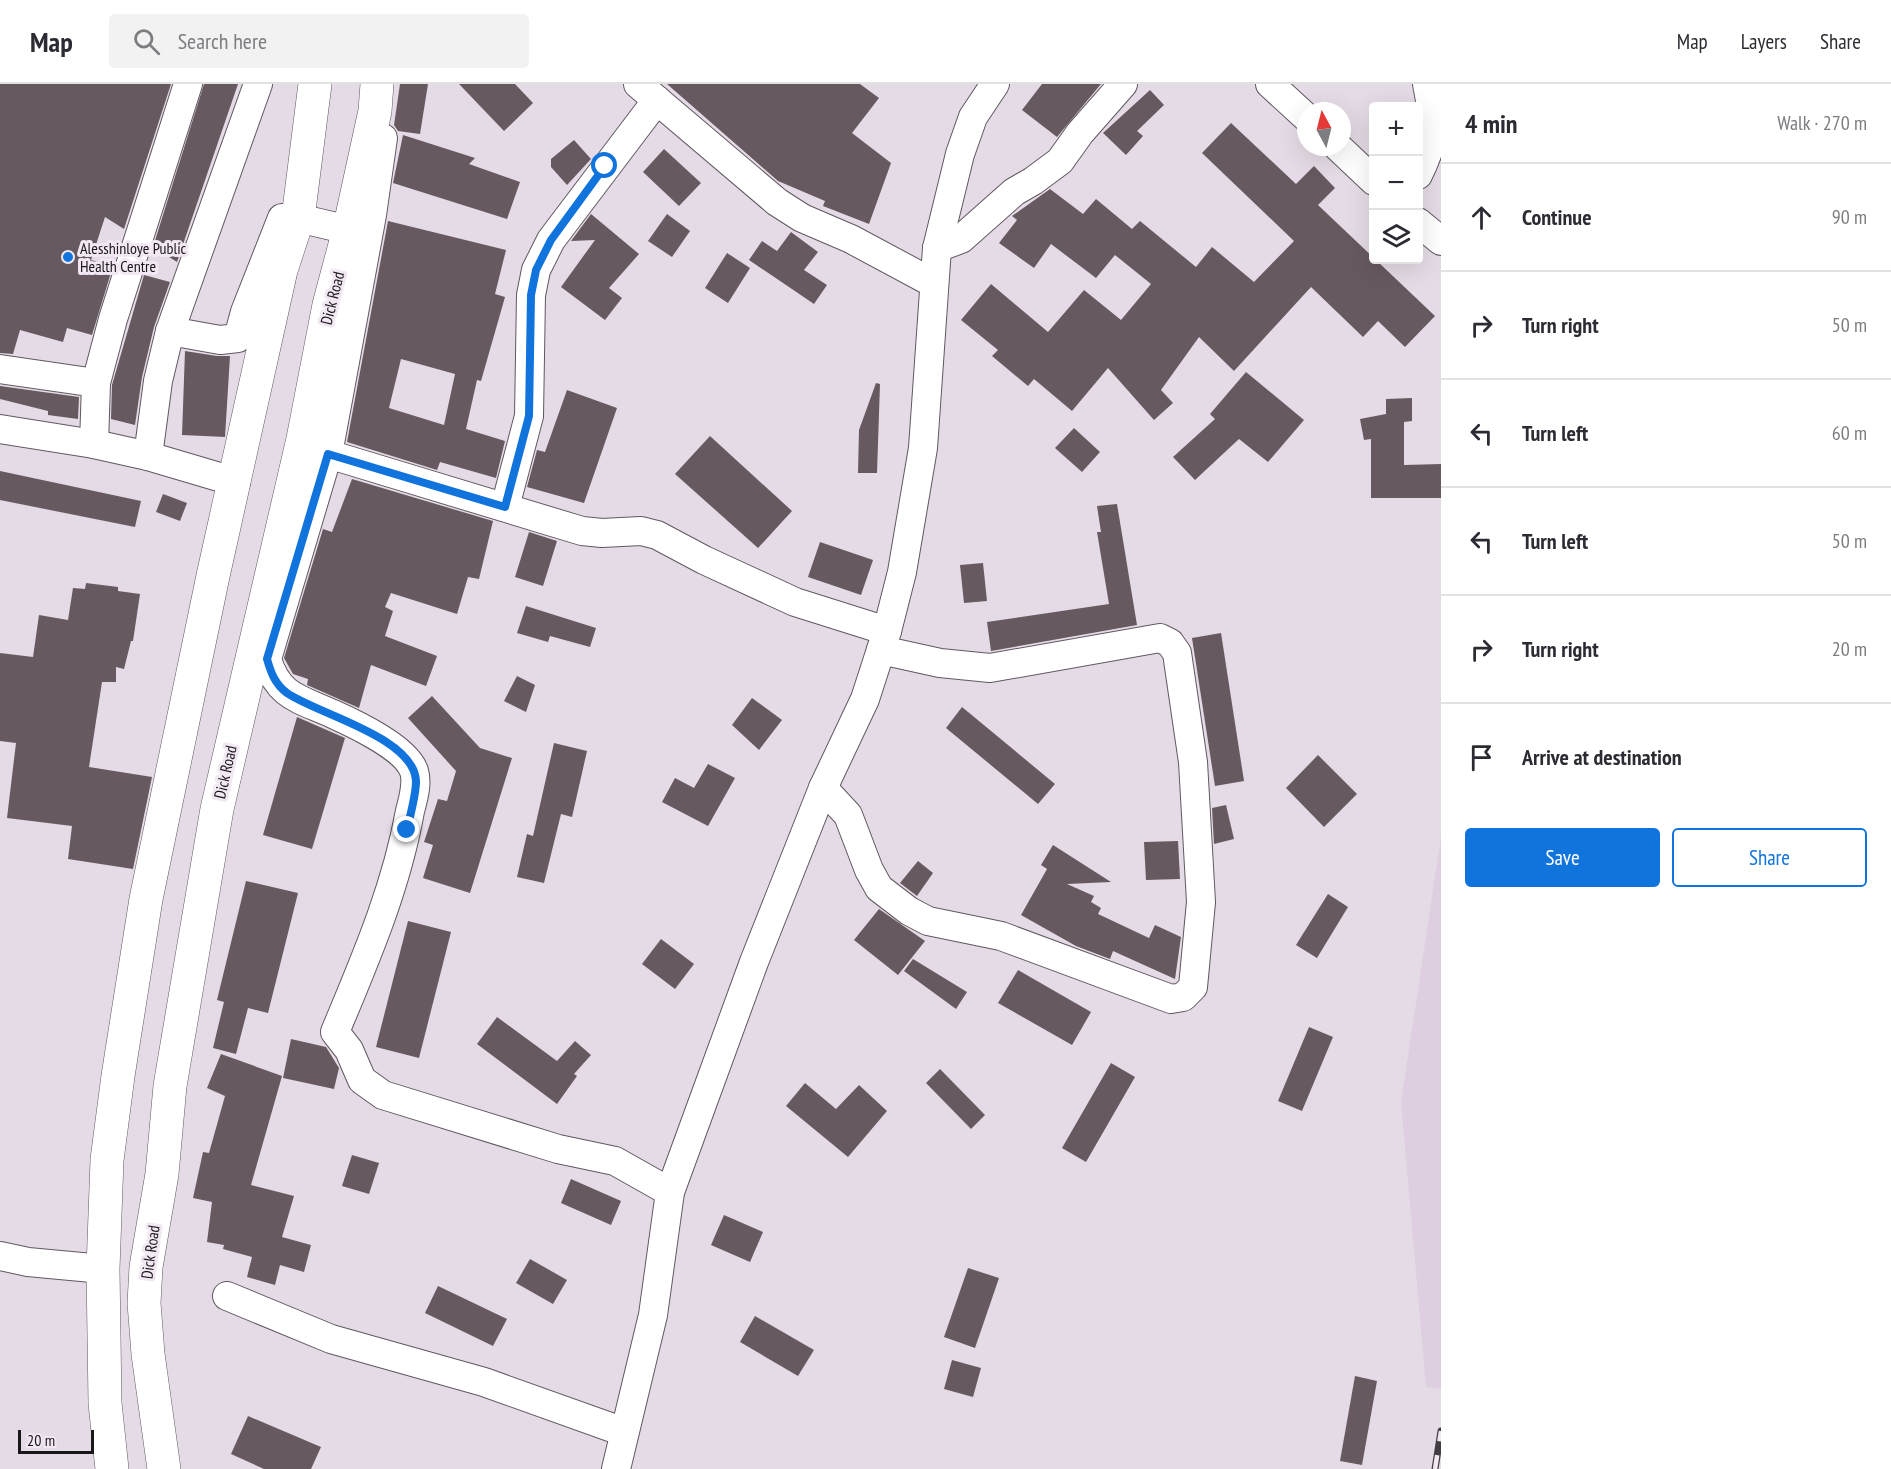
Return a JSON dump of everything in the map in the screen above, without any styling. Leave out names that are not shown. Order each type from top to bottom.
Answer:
[{"type":"main road","points":[[112,1469],[105,1403],[103,1269],[107,1160],[132,980],[213,576],[236,482],[281,270],[298,218],[315,84]]},
{"type":"main road","name":"Dick Road","points":[[164,1469],[147,1354],[144,1303],[146,1267],[162,1174],[170,1086],[217,809],[303,439],[328,305],[349,230],[375,111],[376,84]]},
{"type":"street","points":[[94,444],[96,383],[113,319],[188,84]]},
{"type":"street","points":[[148,456],[158,381],[170,331],[258,84]]},
{"type":"street","points":[[391,84],[372,215],[328,454],[267,659],[272,678],[287,693],[356,724],[405,757],[414,770],[416,782],[407,830],[375,938],[335,1032],[349,1050],[362,1080],[383,1095],[558,1149],[615,1161],[670,1192]]},
{"type":"street","points":[[616,1469],[652,1315],[670,1192],[754,962],[823,788],[865,699],[903,572],[923,448],[936,248],[950,188],[973,117],[995,84]]},
{"type":"street","points":[[936,248],[961,239],[1014,192],[1034,181],[1060,161],[1080,133],[1123,84]]},
{"type":"street","points":[[1270,84],[1297,109]]},
{"type":"street","points":[[1423,166],[1434,140],[1427,84]]},
{"type":"street","points":[[505,507],[529,416],[531,295],[536,270],[551,240],[648,92],[777,202],[802,218],[851,239],[933,282]]},
{"type":"street","points":[[1348,156],[1369,176]]},
{"type":"street","points":[[170,331],[220,340],[238,338],[245,312],[282,218],[298,218],[349,230]]},
{"type":"street","points":[[1423,225],[1441,241]]},
{"type":"street","points":[[0,369],[96,383]]},
{"type":"street","points":[[0,429],[94,444],[148,456],[236,482]]},
{"type":"street","points":[[328,454],[582,531],[602,533],[641,531],[657,535],[704,561],[884,641],[940,663],[990,668],[1160,638],[1170,643],[1177,653],[1193,762],[1201,902],[1193,987],[1183,997],[1171,999],[1001,936],[928,921],[909,911],[879,888],[869,870],[848,815],[823,788]]},
{"type":"street","points":[[0,1256],[28,1262],[103,1269]]},
{"type":"street","points":[[227,1296],[331,1339],[484,1382],[624,1432]]},
{"type":"shaded area","points":[[1441,837],[1441,1389],[1426,1387],[1401,1102]]},
{"type":"building","points":[[0,84],[171,84],[124,229],[105,217],[91,260],[113,266],[92,335],[67,328],[63,342],[20,330],[13,354],[0,353]]},
{"type":"building","points":[[204,84],[238,84],[177,262],[153,247]]},
{"type":"building","points":[[400,84],[428,84],[420,134],[398,131],[394,125]]},
{"type":"building","points":[[459,84],[515,84],[533,103],[504,131]]},
{"type":"building","points":[[667,84],[860,84],[879,98],[852,133],[891,163],[869,224],[823,206],[825,201],[778,181]]},
{"type":"building","points":[[1042,84],[1101,84],[1057,137],[1022,110]]},
{"type":"building","points":[[1150,90],[1164,105],[1137,131],[1143,136],[1126,155],[1103,133]]},
{"type":"building","points":[[1231,123],[1296,184],[1314,166],[1335,188],[1318,205],[1369,253],[1369,264],[1380,264],[1435,316],[1405,347],[1378,321],[1363,337],[1311,287],[1234,371],[1199,337],[1161,390],[1173,403],[1154,420],[1108,368],[1072,411],[1034,379],[1028,386],[992,356],[998,350],[961,320],[991,284],[1048,332],[1084,290],[1121,320],[1151,284],[1115,255],[1096,278],[1051,244],[1034,268],[999,243],[1017,220],[1012,216],[1050,189],[1083,214],[1096,199],[1132,229],[1140,221],[1196,267],[1212,247],[1254,282],[1294,241],[1202,153]]},
{"type":"building","points":[[403,135],[475,158],[469,164],[520,182],[507,219],[393,183]]},
{"type":"building","points":[[574,140],[591,159],[567,185],[551,167],[551,159]]},
{"type":"building","points":[[664,149],[701,183],[679,206],[643,172]]},
{"type":"building","points":[[591,214],[639,254],[609,288],[622,298],[605,320],[561,287],[595,240],[571,241]]},
{"type":"building","points":[[667,214],[690,231],[672,257],[648,241]]},
{"type":"building","points":[[388,221],[506,250],[495,294],[505,297],[481,381],[477,380],[466,429],[505,441],[496,478],[440,462],[437,470],[347,442]],"holes":[[[401,359],[455,374],[444,425],[389,408]]]},
{"type":"building","points":[[791,232],[818,252],[804,270],[827,285],[814,304],[749,260],[762,241],[777,251]]},
{"type":"building","points":[[727,253],[750,268],[728,303],[705,288]]},
{"type":"building","points":[[144,275],[170,282],[154,327],[142,377],[135,425],[111,419],[112,385]]},
{"type":"building","points":[[185,351],[230,356],[225,437],[182,435]]},
{"type":"building","points":[[1246,372],[1304,420],[1268,462],[1239,439],[1195,480],[1173,457],[1215,419],[1210,414]]},
{"type":"building","points":[[876,383],[880,384],[877,473],[858,473],[859,430]]},
{"type":"building","points":[[0,386],[79,397],[78,419],[48,415],[48,411],[0,399]]},
{"type":"building","points":[[567,390],[617,408],[584,503],[527,487],[537,450],[545,452]]},
{"type":"building","points":[[1412,398],[1412,421],[1404,422],[1404,465],[1441,464],[1441,498],[1371,498],[1371,439],[1364,440],[1360,419],[1386,414],[1386,399]]},
{"type":"building","points":[[1074,428],[1100,452],[1082,472],[1055,448]]},
{"type":"building","points":[[710,436],[792,511],[758,548],[675,474]]},
{"type":"building","points":[[0,471],[141,501],[135,527],[0,500]]},
{"type":"building","points":[[352,479],[493,521],[479,579],[468,577],[457,614],[391,593],[385,607],[393,611],[385,636],[437,656],[426,686],[371,665],[359,708],[307,685],[308,679],[293,674],[284,658],[323,529],[332,532]]},
{"type":"building","points":[[163,494],[187,503],[180,521],[156,512]]},
{"type":"building","points":[[1117,504],[1137,625],[991,651],[987,622],[1109,604],[1097,532],[1101,532],[1097,506]]},
{"type":"building","points":[[529,532],[557,541],[543,586],[515,577]]},
{"type":"building","points":[[820,542],[873,560],[861,595],[808,577]]},
{"type":"building","points":[[983,563],[987,601],[964,603],[960,565]]},
{"type":"building","points":[[86,583],[118,587],[118,591],[140,594],[133,641],[131,641],[124,669],[116,667],[116,682],[102,682],[89,767],[152,777],[133,869],[68,859],[72,826],[7,818],[16,743],[0,741],[0,653],[33,657],[39,615],[68,620],[73,588],[85,589]]},
{"type":"building","points":[[526,606],[596,628],[590,647],[550,636],[548,642],[517,633]]},
{"type":"building","points":[[1221,633],[1244,781],[1215,786],[1192,638]]},
{"type":"building","points":[[517,676],[535,685],[526,712],[504,701]]},
{"type":"building","points":[[432,696],[480,748],[512,758],[470,893],[423,878],[433,845],[424,842],[438,799],[447,801],[456,771],[408,718]]},
{"type":"building","points":[[752,698],[782,720],[759,750],[732,725]]},
{"type":"building","points":[[962,707],[1055,784],[1038,804],[946,728]]},
{"type":"building","points":[[297,717],[345,738],[312,849],[263,835]]},
{"type":"building","points":[[554,743],[587,751],[572,817],[561,814],[544,883],[517,877],[527,834],[533,836]]},
{"type":"building","points":[[1318,755],[1357,794],[1324,827],[1286,788]]},
{"type":"building","points":[[708,764],[735,778],[708,826],[662,802],[675,778],[694,788]]},
{"type":"building","points":[[1226,805],[1234,839],[1214,844],[1212,808]]},
{"type":"building","points":[[1178,841],[1180,879],[1146,880],[1144,842]]},
{"type":"building","points":[[1053,845],[1111,882],[1067,884],[1094,896],[1091,902],[1101,908],[1098,914],[1149,938],[1155,925],[1181,937],[1175,979],[1113,951],[1110,959],[1076,946],[1021,915],[1047,869],[1041,865]]},
{"type":"building","points":[[918,861],[933,873],[917,896],[900,883]]},
{"type":"building","points":[[246,881],[298,893],[268,1013],[248,1008],[236,1054],[213,1048],[224,1002],[217,1000]]},
{"type":"building","points":[[1328,894],[1348,907],[1317,958],[1296,945]]},
{"type":"building","points":[[879,909],[925,941],[898,975],[854,940]]},
{"type":"building","points":[[408,921],[451,932],[419,1058],[376,1047]]},
{"type":"building","points":[[661,939],[694,964],[675,989],[642,964]]},
{"type":"building","points":[[913,959],[967,992],[956,1009],[904,971]]},
{"type":"building","points":[[1018,970],[1091,1012],[1072,1045],[998,1003]]},
{"type":"building","points":[[497,1017],[557,1061],[575,1041],[591,1055],[574,1074],[577,1076],[557,1104],[477,1044]]},
{"type":"building","points":[[1309,1027],[1333,1037],[1302,1111],[1278,1101]]},
{"type":"building","points":[[291,1039],[326,1047],[339,1068],[334,1089],[283,1078]]},
{"type":"building","points":[[221,1054],[282,1076],[251,1185],[294,1196],[282,1237],[311,1245],[304,1272],[280,1265],[275,1285],[247,1277],[252,1257],[223,1249],[224,1245],[207,1242],[212,1202],[193,1198],[203,1152],[209,1153],[225,1096],[207,1088]]},
{"type":"building","points":[[1111,1063],[1135,1077],[1086,1162],[1062,1148]]},
{"type":"building","points":[[940,1069],[985,1115],[971,1129],[926,1083]]},
{"type":"building","points":[[805,1083],[836,1109],[859,1085],[887,1111],[848,1157],[786,1106]]},
{"type":"building","points":[[352,1155],[379,1163],[369,1194],[342,1186]]},
{"type":"building","points":[[571,1179],[621,1201],[611,1225],[561,1203]]},
{"type":"building","points":[[724,1215],[763,1232],[750,1262],[711,1245]]},
{"type":"building","points":[[530,1259],[567,1280],[553,1304],[516,1283]]},
{"type":"building","points":[[968,1268],[999,1278],[975,1348],[944,1337]]},
{"type":"building","points":[[438,1286],[507,1319],[493,1346],[425,1313]]},
{"type":"building","points":[[755,1316],[814,1350],[798,1376],[740,1342]]},
{"type":"building","points":[[952,1360],[981,1368],[973,1397],[944,1389]]},
{"type":"building","points":[[1355,1376],[1377,1381],[1362,1465],[1340,1461]]},
{"type":"building","points":[[248,1416],[321,1447],[311,1469],[264,1469],[231,1454]]},
{"type":"railway","points":[[1435,1469],[1441,1431]]},
{"type":"place","name":"Alesshinloye Public Health Centre","points":[[68,257]]},
{"type":"route","points":[[407,830],[416,782],[414,770],[405,757],[356,724],[287,693],[272,678],[267,659],[328,454],[505,507],[529,416],[531,295],[536,270],[551,240],[605,166]]}]
